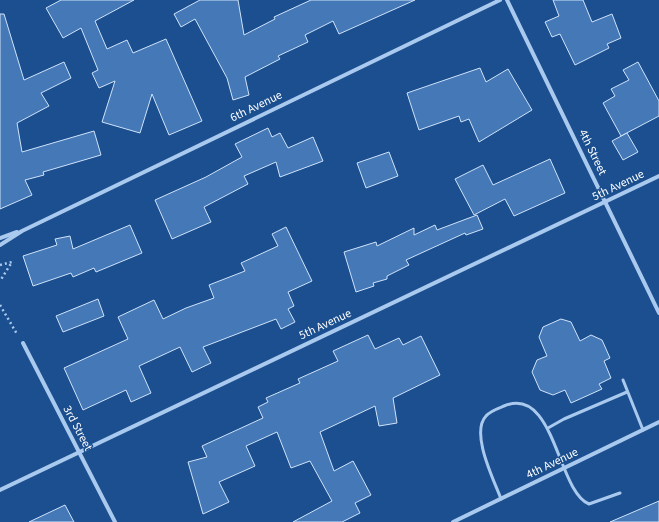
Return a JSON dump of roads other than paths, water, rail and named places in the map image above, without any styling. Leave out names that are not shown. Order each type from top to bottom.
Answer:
[{"type":"street","name":"6th Avenue","points":[[0,245],[22,231],[500,0]]},
{"type":"street","name":"4th Street","points":[[507,0],[659,313]]},
{"type":"street","name":"5th Avenue","points":[[0,490],[659,176]]},
{"type":"street","name":"6th Avenue","points":[[0,238],[22,231]]},
{"type":"street","name":"3rd Street","points":[[23,343],[80,451],[115,522]]},
{"type":"street","name":"4th Avenue","points":[[453,522],[659,422]]},
{"type":"lane","points":[[623,380],[643,430]]},
{"type":"lane","points":[[548,428],[564,419],[627,392]]},
{"type":"lane","points":[[501,499],[481,444],[480,428],[485,416],[510,403],[521,403],[538,415],[548,428],[565,468],[582,501],[589,504],[620,493]]}]
